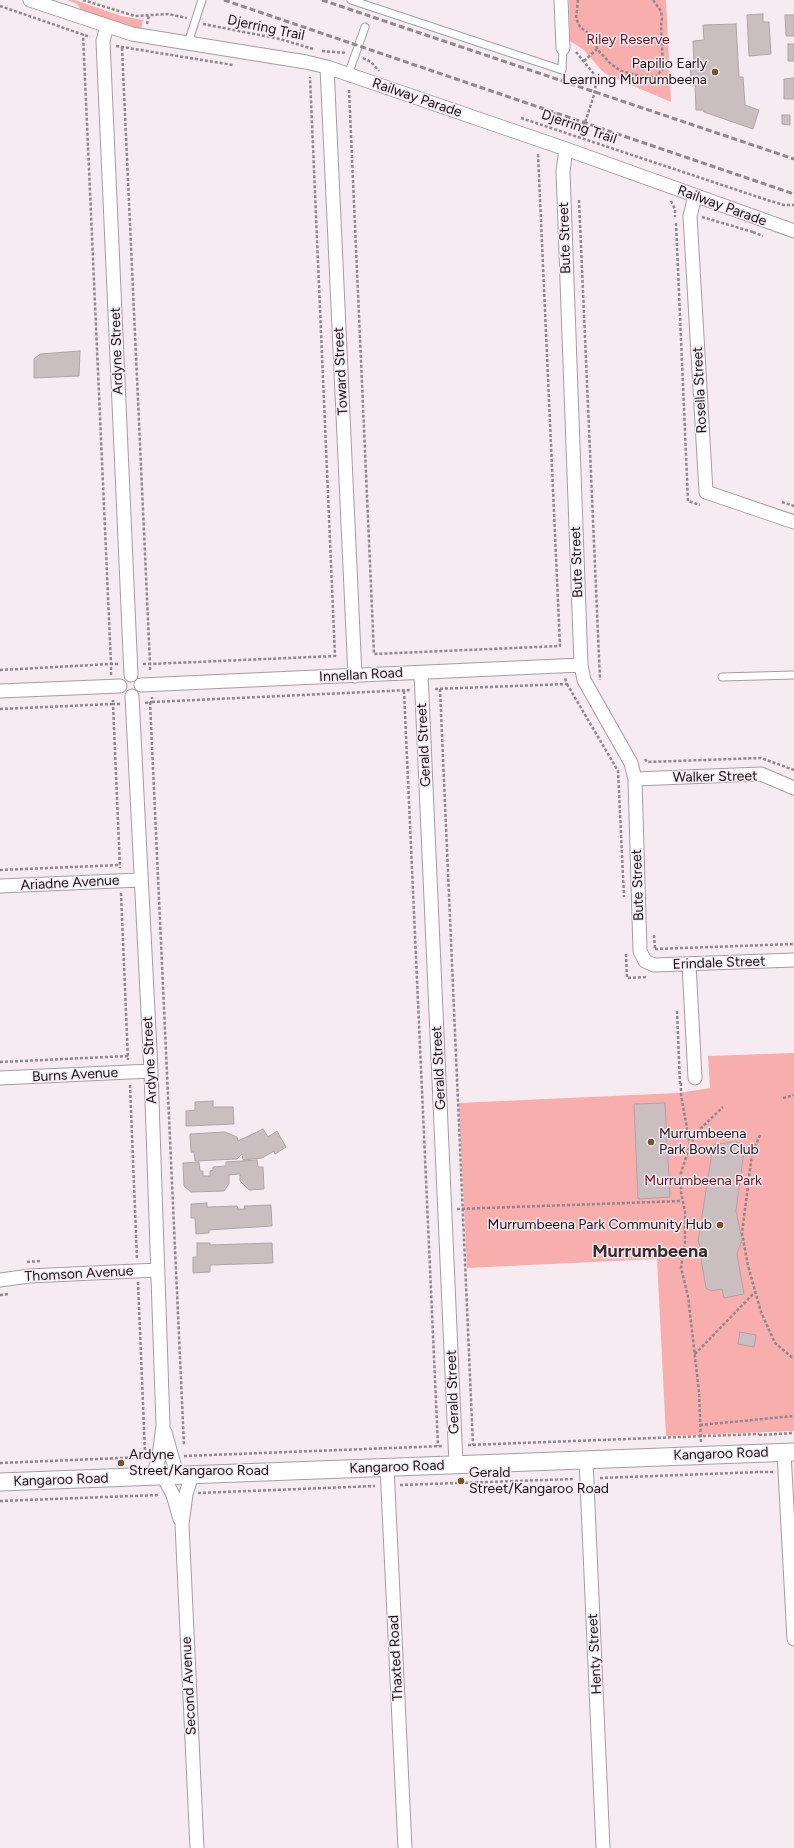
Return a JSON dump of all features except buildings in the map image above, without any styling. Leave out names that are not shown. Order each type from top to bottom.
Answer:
[{"type":"street","name":"Railway Parade","points":[[30,0],[132,34],[188,43],[327,74],[348,75],[566,149],[794,231]]},
{"type":"street","points":[[561,0],[569,49]]},
{"type":"street","name":"Ardyne Street","points":[[107,26],[103,41],[131,675]]},
{"type":"street","name":"Toward Street","points":[[327,74],[355,676]]},
{"type":"street","name":"Bute Street","points":[[566,149],[562,171],[581,665],[584,680],[631,763],[635,779],[640,951],[645,961]]},
{"type":"street","name":"Rosella Street","points":[[695,196],[690,216],[706,492],[794,522]]},
{"type":"street","name":"Innellan Road","points":[[141,685],[581,665]]},
{"type":"street","name":"Gerald Street","points":[[421,672],[446,1210],[456,1464]]},
{"type":"street","points":[[131,675],[137,677],[141,685],[138,693],[132,696],[126,694],[120,686],[124,677],[131,675]]},
{"type":"street","points":[[0,691],[120,686]]},
{"type":"street","name":"Ardyne Street","points":[[132,696],[150,1071],[164,1425],[171,1456],[171,1476]]},
{"type":"street","name":"Walker Street","points":[[635,779],[761,774],[794,788]]},
{"type":"street","name":"Ariadne Avenue","points":[[0,886],[140,880]]},
{"type":"street","name":"Erindale Street","points":[[645,961],[654,965],[794,960]]},
{"type":"street","points":[[689,964],[695,1078]]},
{"type":"street","name":"Burns Avenue","points":[[0,1078],[150,1071]]},
{"type":"street","name":"Thomson Avenue","points":[[0,1280],[29,1276],[158,1270]]},
{"type":"street","points":[[789,1452],[794,1639]]},
{"type":"street","name":"Kangaroo Road","points":[[0,1482],[789,1452]]},
{"type":"street","points":[[171,1456],[171,1476]]},
{"type":"street","name":"Henty Street","points":[[586,1460],[604,1848]]},
{"type":"street","name":"Thaxted Road","points":[[387,1468],[405,1848]]},
{"type":"street","name":"Second Avenue","points":[[171,1476],[186,1494],[182,1524],[197,1848]]},
{"type":"street","name":"Second Avenue","points":[[171,1476],[173,1495],[182,1524]]},
{"type":"lane","points":[[188,43],[202,0]]},
{"type":"lane","points":[[351,0],[562,70],[569,49]]},
{"type":"lane","points":[[348,75],[365,27]]},
{"type":"lane","points":[[722,677],[794,675]]},
{"type":"path","points":[[83,0],[135,16],[168,14],[190,19]]},
{"type":"path","points":[[578,0],[576,18],[580,27],[595,38],[597,49],[611,64],[622,70],[640,76],[656,77],[663,69],[662,18],[661,11],[652,0]]},
{"type":"path","points":[[0,6],[122,48],[234,65]]},
{"type":"path","name":"Djerring Trail","points":[[202,24],[285,40],[321,51],[349,54]]},
{"type":"path","points":[[0,670],[111,664],[83,34]]},
{"type":"path","points":[[122,48],[150,664],[335,656],[310,77]]},
{"type":"path","points":[[569,49],[584,61],[594,74],[596,88],[580,138]]},
{"type":"path","points":[[584,61],[597,49]]},
{"type":"path","points":[[361,58],[368,60],[384,72]]},
{"type":"path","points":[[302,76],[310,77],[327,74],[349,90],[356,93]]},
{"type":"path","points":[[349,90],[374,654],[560,646]]},
{"type":"path","name":"Djerring Trail","points":[[520,118],[764,199],[784,205],[794,205]]},
{"type":"path","points":[[530,151],[564,163]]},
{"type":"path","points":[[171,1456],[151,702],[567,684],[561,666],[538,154]]},
{"type":"path","points":[[579,199],[600,684]]},
{"type":"path","points":[[670,199],[675,209],[675,217],[704,217],[753,232],[755,226]]},
{"type":"path","points":[[704,217],[704,225]]},
{"type":"path","points":[[780,502],[794,506]]},
{"type":"path","points":[[440,689],[473,1445]]},
{"type":"path","points":[[404,690],[438,1446]]},
{"type":"path","points":[[643,756],[647,762],[761,758],[794,770]]},
{"type":"path","points":[[0,870],[120,865]]},
{"type":"path","points":[[655,949],[794,944]]},
{"type":"path","points":[[676,1007],[680,1084],[690,1146]]},
{"type":"path","points":[[0,1062],[128,1056]]},
{"type":"path","points":[[680,1084],[695,1078]]},
{"type":"path","points":[[783,1098],[794,1095]]},
{"type":"path","points":[[723,1107],[698,1131],[690,1146],[681,1173],[680,1192],[685,1212],[685,1242],[681,1268],[688,1296],[699,1392],[700,1425],[794,1416]]},
{"type":"path","points":[[760,1135],[752,1154],[742,1233],[760,1312],[776,1343],[794,1359]]},
{"type":"path","points":[[446,1210],[682,1201]]},
{"type":"path","points":[[695,1354],[755,1292]]},
{"type":"path","points":[[0,1463],[759,1434]]},
{"type":"green space","points":[[67,0],[75,0],[121,16],[143,20],[141,29],[81,10],[77,4]]},
{"type":"green space","name":"Riley Reserve","points":[[569,0],[666,0],[671,102],[608,75],[602,71],[584,50],[570,41]]},
{"type":"green space","name":"Murrumbeena Park","points":[[794,1053],[794,1431],[666,1436],[657,1259],[467,1268],[459,1103],[678,1093],[710,1088],[708,1056]]},
{"type":"railway","points":[[224,0],[794,194]]},
{"type":"railway","points":[[322,0],[794,159]]},
{"type":"place","name":"Papilio Early Learning Murrumbeena","points":[[715,72]]},
{"type":"place","name":"Murrumbeena Park Bowls Club","points":[[651,1142]]},
{"type":"place","name":"Murrumbeena Park Community Hub","points":[[720,1225]]},
{"type":"place","name":"Ardyne Street/Kangaroo Road","points":[[121,1463]]},
{"type":"place","name":"Gerald Street/Kangaroo Road","points":[[461,1481]]},
{"type":"district","name":"Murrumbeena","points":[[650,1252]]}]
